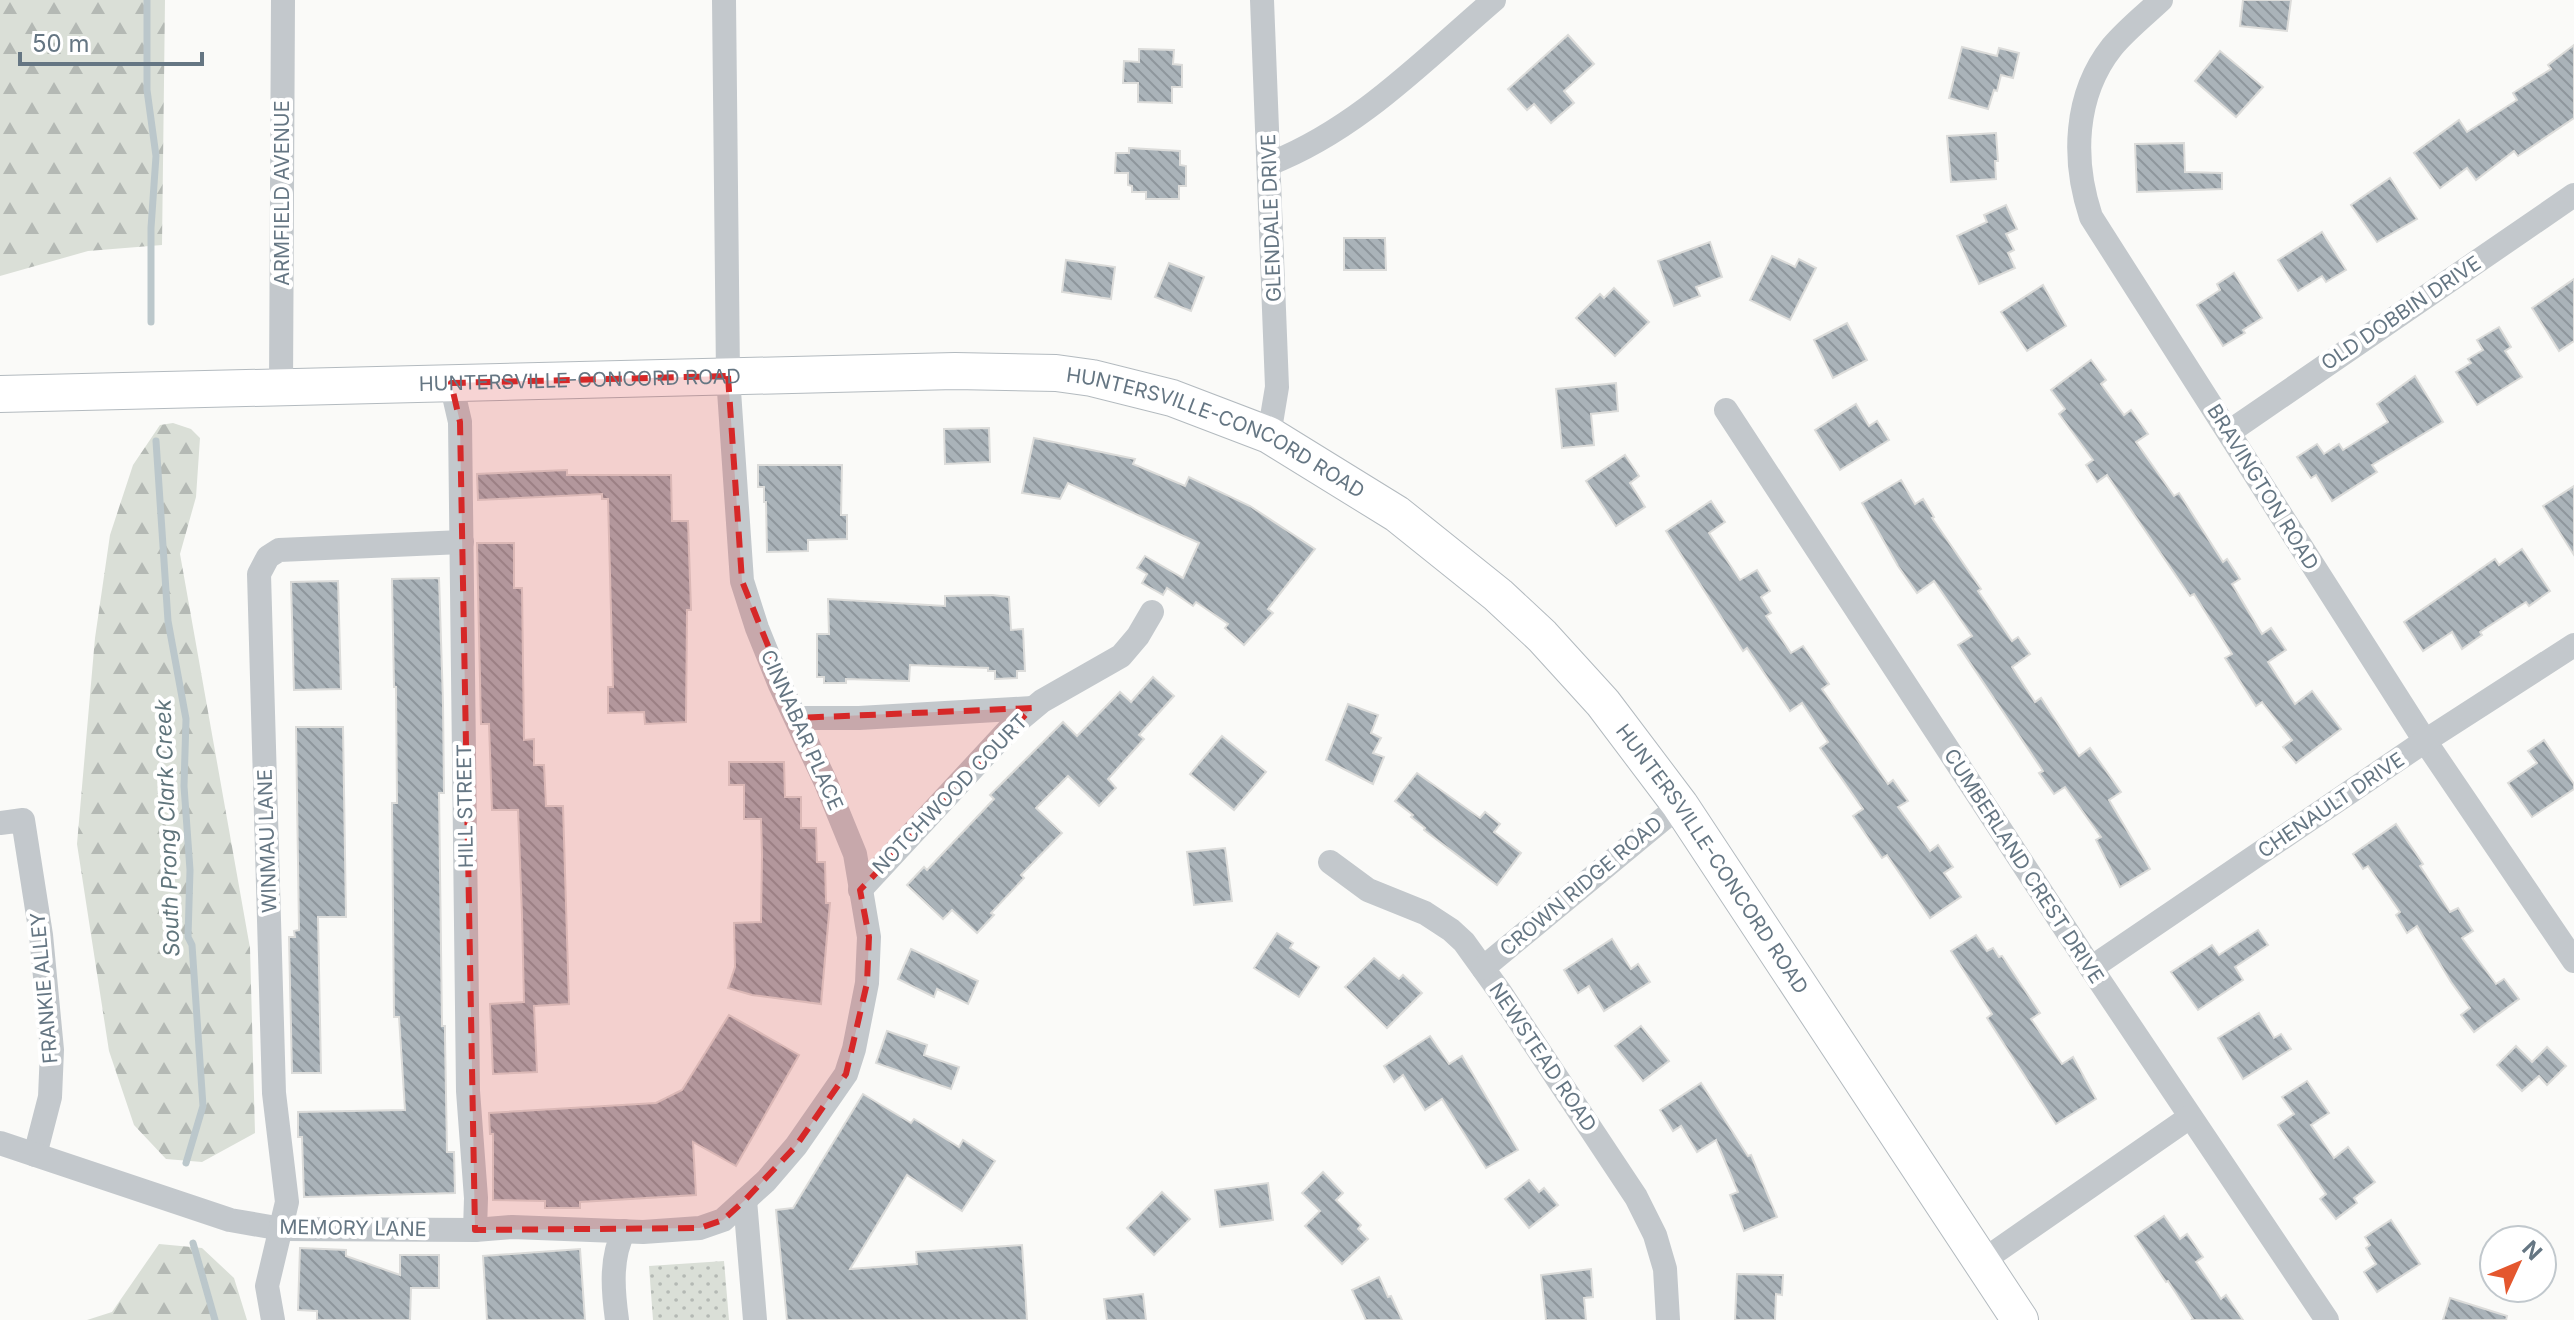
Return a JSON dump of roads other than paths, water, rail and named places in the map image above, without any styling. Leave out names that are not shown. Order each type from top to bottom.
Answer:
[{"type":"main road","name":"HUNTERSVILLE-CONCORD ROAD","points":[[0,394],[955,371],[1056,373],[1149,391],[1269,435],[1397,514],[1498,595],[1542,636],[1603,703],[1680,805],[2020,1320]]},
{"type":"street","name":"ARMFIELD AVENUE","points":[[281,386],[283,0]]},
{"type":"street","name":"CINNABAR PLACE","points":[[624,1231],[700,1228],[723,1220],[745,1200],[796,1146],[846,1074],[867,983],[869,937],[855,854],[757,628],[742,581],[728,376],[724,0]]},
{"type":"street","name":"GLENDALE DRIVE","points":[[1262,0],[1277,387],[1269,435]]},
{"type":"street","points":[[1269,164],[1326,137],[1362,114],[1494,0]]},
{"type":"street","name":"BRAVINGTON ROAD","points":[[2161,0],[2115,44],[2099,64],[2090,84],[2079,138],[2083,192],[2091,217],[2425,741],[2574,961]]},
{"type":"street","name":"OLD DOBBIN DRIVE","points":[[2229,432],[2574,195]]},
{"type":"street","name":"HILL STREET","points":[[451,383],[460,422],[468,1091],[476,1198],[475,1230]]},
{"type":"street","name":"CUMBERLAND CREST DRIVE","points":[[1726,410],[2091,968],[2327,1320]]},
{"type":"street","name":"WINMAU LANE","points":[[273,1320],[267,1286],[287,1202],[274,1093],[259,574],[268,557],[279,550],[462,542]]},
{"type":"street","name":"NOTCHWOOD COURT","points":[[860,890],[1012,726],[1032,708],[1121,656],[1152,612]]},
{"type":"street","name":"CHENAULT DRIVE","points":[[2091,968],[2425,741],[2574,645]]},
{"type":"street","points":[[797,718],[859,718],[1032,708]]},
{"type":"street","name":"CROWN RIDGE ROAD","points":[[1483,968],[1680,805]]},
{"type":"street","name":"FRANKIE ALLEY","points":[[11,822],[41,935],[52,1050],[50,1097],[35,1155]]},
{"type":"street","name":"NEWSTEAD ROAD","points":[[1330,862],[1368,890],[1425,913],[1464,942],[1636,1197],[1655,1235],[1665,1269],[1668,1320]]},
{"type":"street","points":[[1981,1262],[2190,1117]]},
{"type":"street","name":"MEMORY LANE","points":[[0,1143],[230,1220],[282,1229],[475,1230],[512,1227],[624,1231]]},
{"type":"street","points":[[745,1200],[755,1320]]},
{"type":"street","points":[[617,1320],[615,1260],[624,1231]]},
{"type":"waterway","name":"South Prong Clark Creek","points":[[147,0],[147,90],[156,156],[151,228],[151,322]]},
{"type":"waterway","name":"South Prong Clark Creek","points":[[156,441],[168,621],[186,719],[184,786],[190,870],[188,937],[192,945],[203,1106],[186,1163]]},
{"type":"waterway","name":"South Prong Clark Creek","points":[[193,1243],[215,1320]]}]
